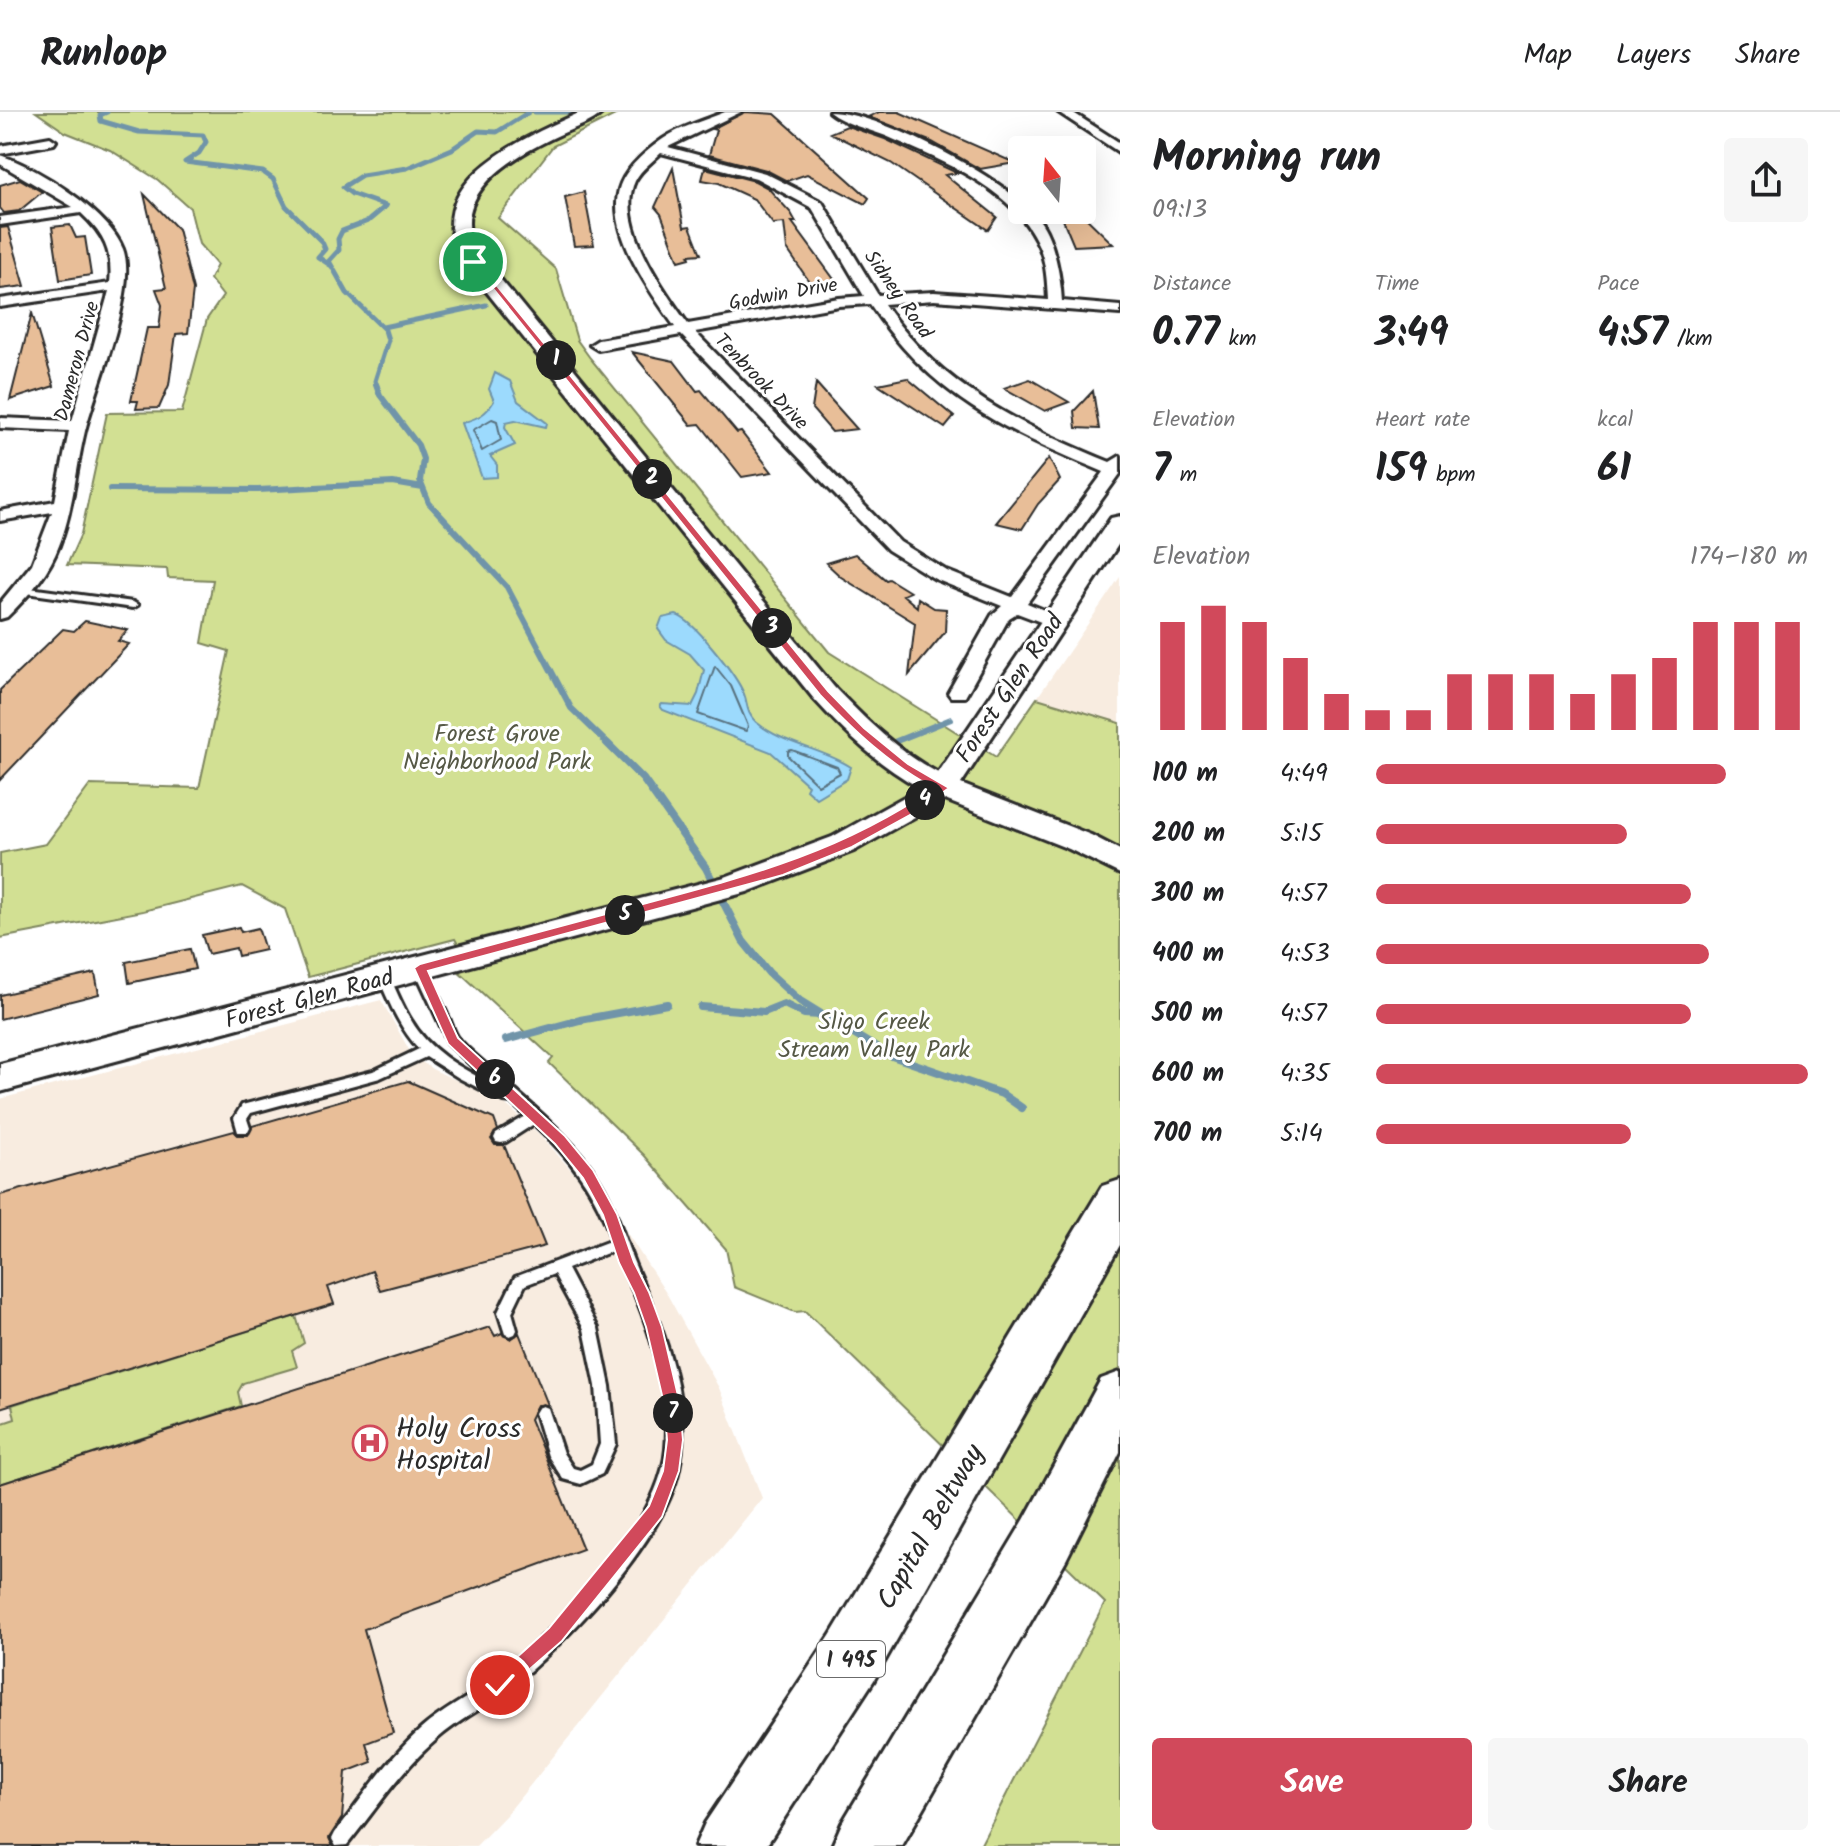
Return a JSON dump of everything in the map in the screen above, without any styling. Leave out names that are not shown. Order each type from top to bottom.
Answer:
[{"type":"highway","name":"Capital Beltway","points":[[728,1846],[852,1658],[1120,1200]]},
{"type":"highway","points":[[865,1846],[1045,1540],[1120,1396]]},
{"type":"street","points":[[595,112],[503,159],[479,179],[464,198],[460,211],[460,237],[473,262],[824,693],[860,731],[904,767],[943,788],[1067,836],[1120,863]]},
{"type":"street","name":"Tenbrook Drive","points":[[735,112],[682,133],[639,166],[630,178],[625,191],[624,210],[633,242],[650,282],[685,330],[894,546],[941,575],[1054,621]]},
{"type":"street","points":[[835,112],[957,165],[1010,201],[1042,237],[1053,269],[1055,305]]},
{"type":"street","points":[[1064,112],[1120,149]]},
{"type":"street","points":[[0,150],[50,141]]},
{"type":"street","name":"Sidney Road","points":[[659,149],[750,170],[794,189],[817,205],[911,349],[945,380],[1003,419],[1065,450],[1117,466]]},
{"type":"street","name":"Dameron Drive","points":[[0,159],[85,209],[106,228],[118,252],[114,294],[50,547],[37,571],[0,613]]},
{"type":"street","points":[[0,221],[85,209]]},
{"type":"street","points":[[0,303],[114,294]]},
{"type":"street","points":[[28,315],[114,294]]},
{"type":"street","name":"Godwin Drive","points":[[598,345],[839,302],[876,299],[934,296],[1120,310]]},
{"type":"street","points":[[0,423],[79,426]]},
{"type":"street","name":"Forest Glen Road","points":[[958,693],[1001,615],[1015,606],[1117,466]]},
{"type":"street","points":[[0,516],[62,505]]},
{"type":"street","name":"Forest Glen Road","points":[[0,1078],[711,892],[847,844],[909,811],[943,788],[1054,621],[1116,535]]},
{"type":"lane","points":[[22,590],[133,605]]},
{"type":"lane","points":[[341,1839],[431,1732],[500,1685],[555,1635],[656,1511],[671,1471],[675,1440],[672,1404],[654,1327],[610,1214],[575,1155],[453,1041],[420,968]]},
{"type":"lane","points":[[384,977],[394,1002],[425,1052],[442,1064],[516,1101]]},
{"type":"lane","points":[[243,1128],[240,1118],[247,1109],[376,1075],[425,1052]]},
{"type":"lane","points":[[501,1138],[535,1117]]},
{"type":"lane","points":[[510,1330],[505,1312],[520,1281],[619,1243]]},
{"type":"lane","points":[[543,1413],[556,1456],[568,1474],[581,1477],[597,1469],[608,1444],[603,1386],[591,1328],[559,1265]]},
{"type":"shaded area","points":[[1120,577],[1120,723],[1037,698]]},
{"type":"shaded area","name":"Holy Cross Hospital","points":[[381,1000],[412,1055],[432,1069],[503,1102],[538,1133],[625,1230],[668,1296],[719,1388],[762,1498],[507,1814],[476,1846],[0,1846],[0,1099]]},
{"type":"green space","name":"Sligo Creek Stream Valley Park","points":[[36,112],[621,112],[553,146],[498,218],[556,269],[577,340],[829,652],[996,757],[1037,698],[1120,723],[1120,1846],[980,1846],[1105,1603],[805,1311],[795,1312],[734,1287],[726,1249],[644,1155],[549,1063],[553,1058],[456,969],[470,965],[455,939],[308,977],[285,909],[242,886],[143,911],[0,938],[0,853],[46,844],[90,785],[199,788],[229,651],[202,643],[213,580],[168,578],[167,569],[67,565],[81,534],[107,413],[182,412],[207,319],[223,296],[210,279],[217,265],[199,244],[190,208],[158,180],[110,150],[65,132]]},
{"type":"green space","points":[[296,1316],[304,1343],[292,1351],[297,1367],[243,1383],[238,1392],[241,1406],[0,1484],[0,1424],[15,1419],[12,1405]]},
{"type":"water","points":[[495,373],[510,381],[518,401],[547,423],[546,427],[515,420],[506,422],[505,427],[515,445],[490,456],[497,465],[497,477],[482,478],[462,423],[480,416],[494,401],[489,389]]},
{"type":"water","points":[[676,615],[693,627],[724,662],[740,685],[749,712],[756,722],[778,736],[851,767],[847,779],[816,798],[806,789],[808,785],[771,752],[663,710],[662,704],[692,706],[704,670],[690,654],[666,640],[658,629],[662,618]]},
{"type":"building","points":[[744,112],[775,114],[869,198],[865,204],[807,174],[787,181],[766,170],[709,155],[716,130],[712,129]]},
{"type":"building","points":[[879,112],[899,112],[1008,160],[1008,164],[980,169],[932,142],[868,117]]},
{"type":"building","points":[[847,126],[885,139],[957,173],[945,175],[997,217],[988,230],[891,163],[830,133]]},
{"type":"building","points":[[673,168],[684,227],[690,226],[701,254],[689,255],[690,258],[679,261],[661,214],[655,207]]},
{"type":"building","points":[[705,168],[755,181],[768,188],[791,213],[796,222],[792,222],[836,282],[815,290],[787,249],[784,223],[773,224],[754,199],[719,183],[702,180]]},
{"type":"building","points":[[20,179],[42,192],[19,211],[4,213],[0,208],[0,185]]},
{"type":"building","points":[[584,192],[594,245],[574,246],[565,197]]},
{"type":"building","points":[[144,194],[178,229],[193,290],[188,333],[176,334],[169,385],[159,408],[136,409],[138,401],[131,401],[147,328],[159,328],[162,305],[156,289],[166,288]]},
{"type":"building","points":[[1065,224],[1092,224],[1113,244],[1074,246]]},
{"type":"building","points":[[70,225],[76,238],[85,237],[91,275],[60,280],[52,227]]},
{"type":"building","points":[[8,227],[25,286],[0,289],[0,228]]},
{"type":"building","points":[[32,313],[54,386],[10,400]]},
{"type":"building","points":[[632,352],[674,361],[697,391],[701,390],[737,433],[741,432],[772,472],[742,477],[700,424],[691,425]]},
{"type":"building","points":[[907,378],[954,417],[945,428],[878,384]]},
{"type":"building","points":[[1030,379],[1069,402],[1045,411],[1004,388]]},
{"type":"building","points":[[816,383],[857,429],[832,432],[812,409]]},
{"type":"building","points":[[1093,391],[1099,429],[1076,428],[1074,411]]},
{"type":"building","points":[[1049,458],[1060,480],[1038,504],[1022,529],[996,523]]},
{"type":"building","points":[[855,554],[886,580],[910,592],[903,595],[917,607],[918,598],[934,608],[946,609],[945,632],[909,675],[915,623],[841,577],[826,563]]},
{"type":"building","points":[[85,621],[128,630],[118,641],[129,644],[0,780],[0,690],[63,629],[74,631]]},
{"type":"building","points":[[239,927],[241,932],[258,928],[265,950],[238,956],[236,948],[208,954],[202,935]]},
{"type":"building","points":[[190,949],[195,969],[129,983],[126,962]]},
{"type":"building","points":[[95,973],[99,994],[0,1019],[0,995]]},
{"type":"building","points":[[408,1081],[494,1119],[498,1130],[491,1139],[495,1145],[504,1145],[545,1246],[380,1290],[372,1271],[328,1287],[334,1304],[0,1408],[0,1195],[234,1131],[238,1135],[248,1135],[252,1126]]},
{"type":"building","points":[[490,1327],[495,1336],[502,1333],[511,1339],[519,1333],[548,1405],[537,1405],[530,1419],[583,1549],[364,1629],[393,1733],[366,1743],[372,1762],[346,1772],[342,1818],[329,1838],[333,1846],[0,1846],[0,1484]]},
{"type":"waterway","points":[[107,112],[100,115],[101,121],[139,132],[203,135],[206,142],[199,153],[185,162],[263,172],[273,179],[286,206],[322,242],[325,249],[318,257],[330,265]]},
{"type":"waterway","points":[[377,386],[375,381],[388,340],[385,330],[347,293],[329,261],[339,250],[338,239],[342,231],[368,221],[386,206],[352,194],[343,187],[362,175],[407,168],[452,149],[478,131],[497,132],[529,112]]},
{"type":"waterway","points":[[535,112],[572,112]]},
{"type":"waterway","points":[[383,327],[486,305]]},
{"type":"waterway","points":[[376,384],[380,395],[418,445],[423,459],[420,481],[423,488]]},
{"type":"waterway","points":[[110,489],[258,490],[393,483],[423,488]]},
{"type":"waterway","points":[[423,488],[429,503],[507,587],[571,708],[609,745]]},
{"type":"waterway","points":[[894,742],[951,719]]},
{"type":"waterway","points":[[609,745],[643,779],[706,868],[743,941],[769,973],[800,1001],[886,1054],[1002,1094],[1022,1108]]},
{"type":"waterway","points":[[506,1040],[580,1020],[667,1004]]},
{"type":"waterway","points":[[701,1007],[764,1012],[784,1004],[804,1014],[820,1015]]},
{"type":"place","name":"Holy Cross Hospital","points":[[370,1443]]},
{"type":"route","points":[[473,262],[824,693],[860,731],[904,767],[943,788],[909,811],[847,844],[778,872],[420,968],[453,1041],[560,1140],[588,1174],[610,1214],[627,1263],[642,1292],[654,1327],[672,1404],[675,1440],[671,1471],[656,1511],[601,1583],[555,1635],[500,1685]]},
{"type":"park label","name":"Forest Grove Neighborhood Park","points":[[497,747]]}]
